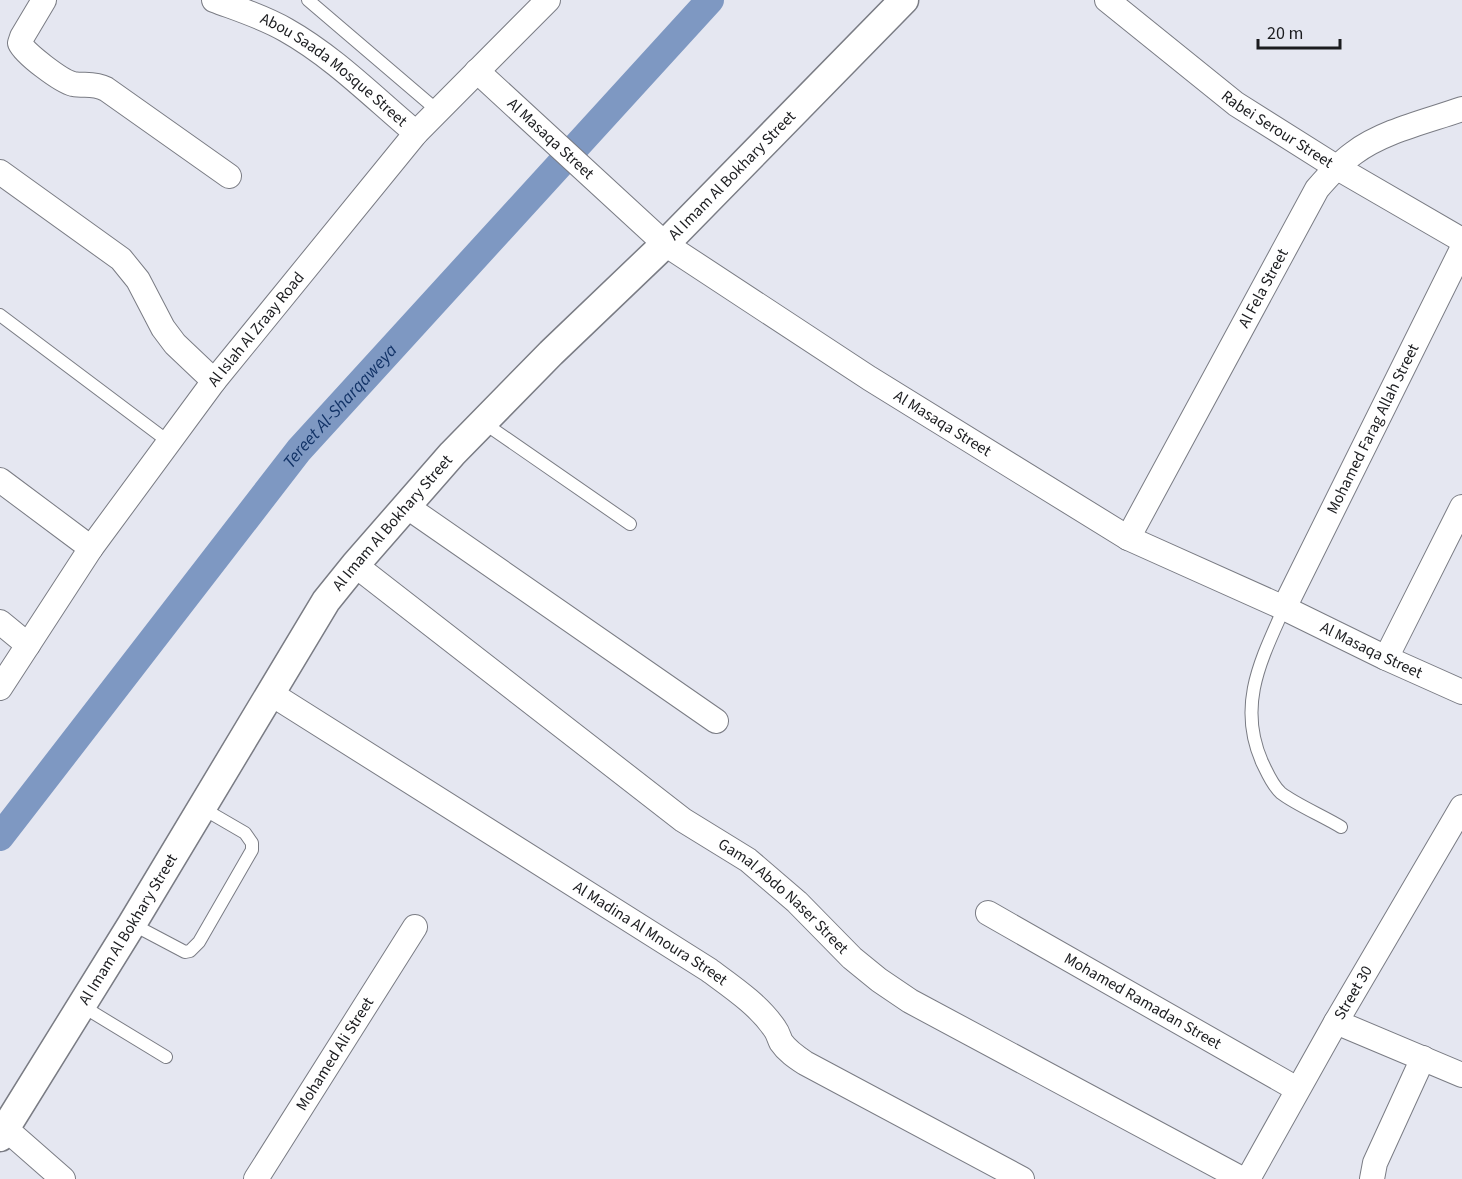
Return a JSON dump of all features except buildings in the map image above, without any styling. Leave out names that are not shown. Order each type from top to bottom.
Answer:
[{"type":"street","points":[[44,0],[22,37],[20,43],[26,51],[64,80],[74,84],[91,83],[106,90],[229,176]]},
{"type":"street","name":"Abou Saada Mosque Street","points":[[214,0],[259,16],[308,43],[416,133]]},
{"type":"street","name":"Al Islah Al Zraay Road","points":[[0,688],[91,548],[214,381],[416,133],[548,0]]},
{"type":"street","name":"Al Imam Al Bokhary Street","points":[[3,1133],[132,924],[326,601],[405,506],[452,454],[665,244],[904,0]]},
{"type":"street","name":"Rabei Serour Street","points":[[1107,0],[1236,104],[1336,167],[1462,240]]},
{"type":"street","name":"Al Masaqa Street","points":[[477,71],[665,244],[869,378],[1128,538],[1462,692]]},
{"type":"street","name":"Al Fela Street","points":[[1128,538],[1317,189],[1336,167],[1355,151],[1377,139],[1462,109]]},
{"type":"street","points":[[0,171],[121,259],[138,280],[163,328],[175,344],[214,381]]},
{"type":"street","name":"Mohamed Farag Allah Street","points":[[1284,608],[1462,249]]},
{"type":"street","points":[[0,480],[91,548]]},
{"type":"street","points":[[405,506],[716,721]]},
{"type":"street","points":[[1386,658],[1462,507]]},
{"type":"street","name":"Gamal Abdo Naser Street","points":[[355,565],[682,820],[748,860],[797,902],[852,958],[879,980],[910,1001],[1242,1179]]},
{"type":"street","points":[[0,622],[28,645]]},
{"type":"street","name":"Al Madina Al Mnoura Street","points":[[270,693],[709,970],[755,1007],[775,1029],[782,1043],[799,1059],[1022,1179]]},
{"type":"street","name":"Street 30","points":[[1248,1179],[1297,1089],[1462,807]]},
{"type":"street","name":"Mohamed Ramadan Street","points":[[988,913],[1297,1089]]},
{"type":"street","name":"Mohamed Ali Street","points":[[256,1179],[415,927]]},
{"type":"street","points":[[1336,1022],[1462,1075]]},
{"type":"street","points":[[1372,1179],[1375,1163],[1423,1058]]},
{"type":"street","points":[[3,1133],[63,1179]]},
{"type":"lane","points":[[308,0],[438,111]]},
{"type":"lane","points":[[0,315],[169,442]]},
{"type":"lane","points":[[484,423],[630,524]]},
{"type":"lane","points":[[1284,608],[1258,668],[1251,698],[1251,728],[1258,754],[1268,776],[1281,792],[1341,827]]},
{"type":"lane","points":[[132,924],[184,952],[190,951],[199,942],[252,850],[252,843],[245,833],[202,808]]},
{"type":"lane","points":[[82,1006],[166,1057]]},
{"type":"waterway","name":"Tereet Al-Sharqaweya","points":[[0,837],[299,450],[710,0]]}]
